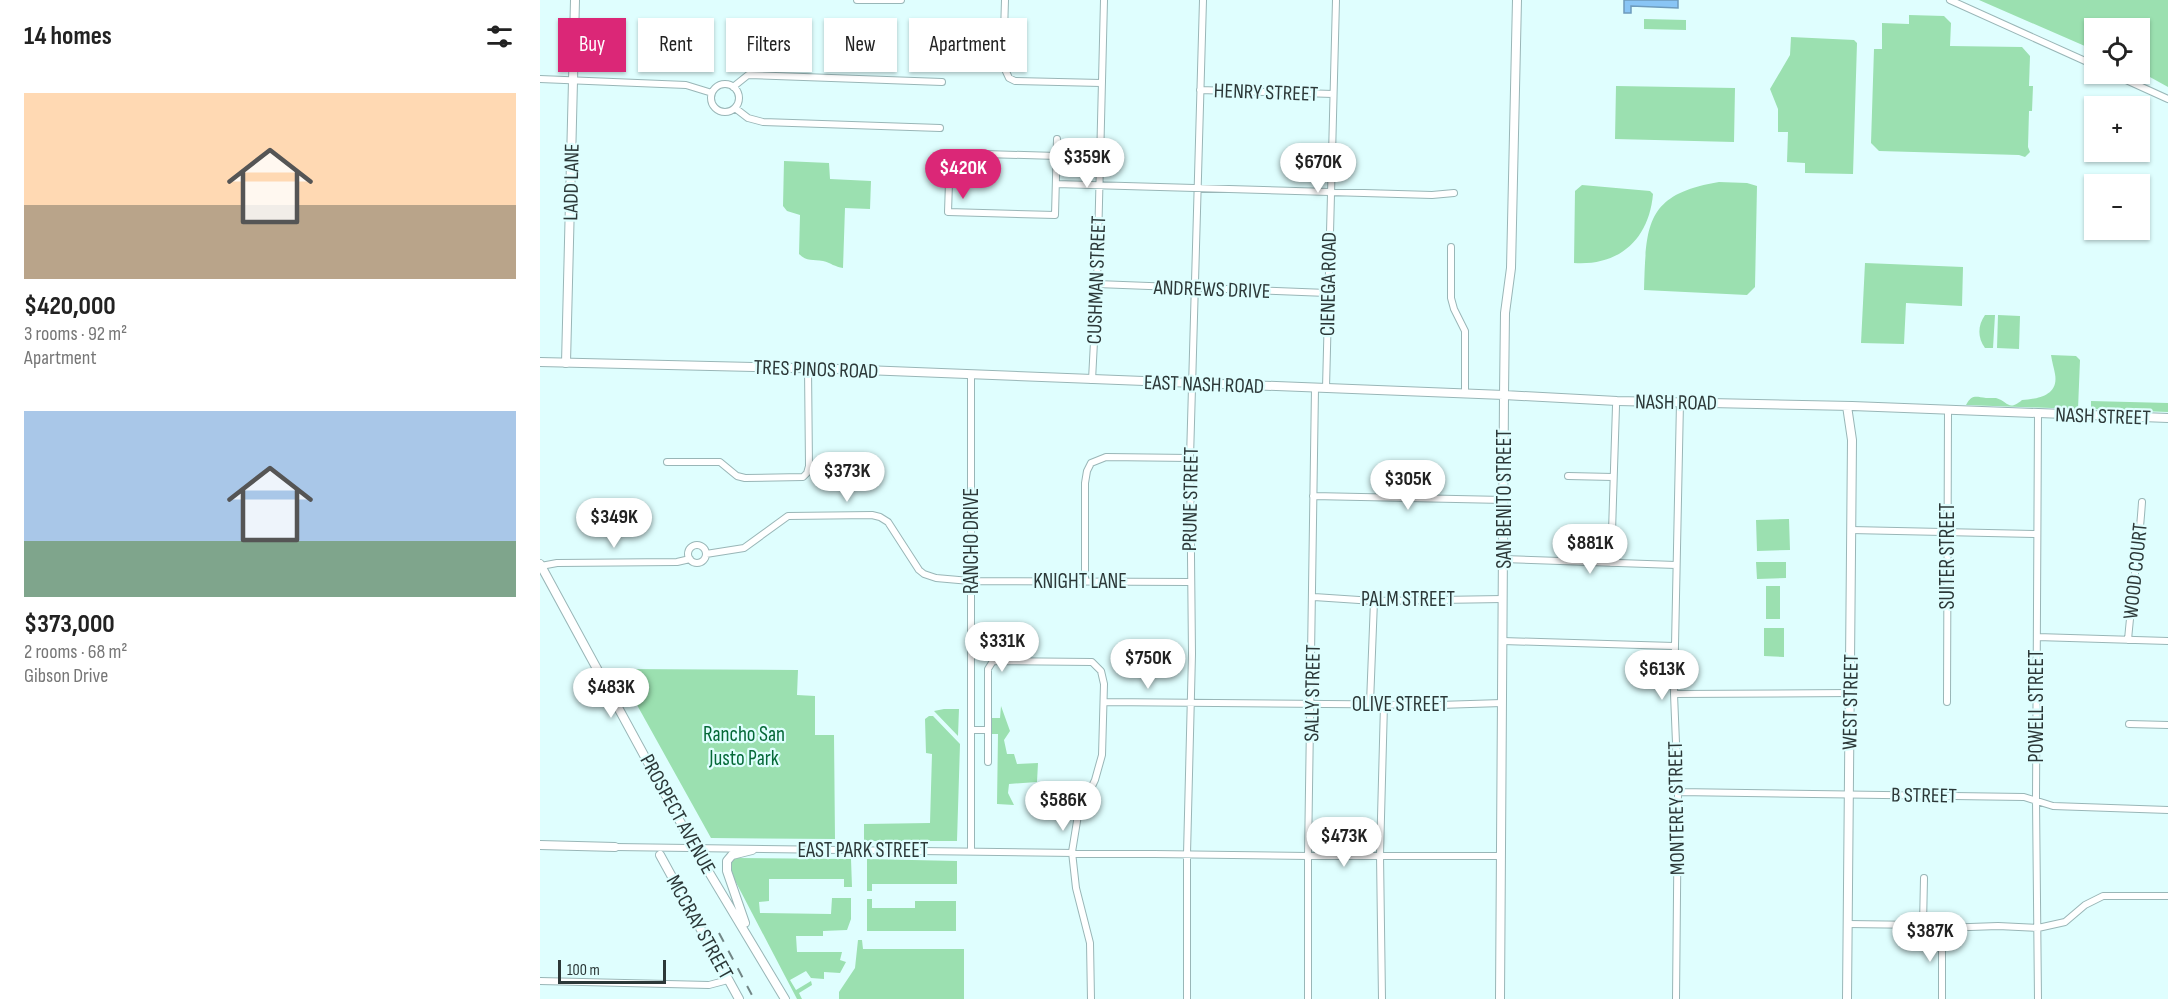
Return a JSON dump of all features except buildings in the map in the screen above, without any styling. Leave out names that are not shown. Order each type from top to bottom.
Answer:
[{"type":"main road","name":"TRES PINOS ROAD","points":[[540,362],[808,368],[1092,380]]},
{"type":"main road","name":"EAST NASH ROAD","points":[[1092,380],[1315,388]]},
{"type":"main road","name":"NASH ROAD","points":[[1315,388],[1504,395]]},
{"type":"main road","name":"SAN BENITO STREET","points":[[1500,999],[1504,395]]},
{"type":"street","name":"LADD LANE","points":[[566,363],[575,0]]},
{"type":"street","points":[[857,0],[899,1]]},
{"type":"street","points":[[1005,0],[1004,66],[1009,78],[1015,81],[1101,83]]},
{"type":"street","name":"CUSHMAN STREET","points":[[1092,380],[1097,284],[1104,0]]},
{"type":"street","name":"PRUNE STREET","points":[[1187,999],[1187,854],[1191,702],[1190,458],[1203,0]]},
{"type":"street","name":"CIENEGA ROAD","points":[[1326,388],[1336,0]]},
{"type":"street","name":"SAN BENITO STREET","points":[[1504,395],[1505,313],[1511,268],[1517,0]]},
{"type":"street","points":[[1950,0],[2084,60]]},
{"type":"street","points":[[733,87],[743,78],[753,75],[942,82]]},
{"type":"street","points":[[540,79],[686,85],[712,93]]},
{"type":"street","points":[[2135,84],[2168,99]]},
{"type":"street","points":[[721,85],[733,87],[739,99],[735,108],[727,112],[718,110],[712,103],[712,93],[721,85]]},
{"type":"street","name":"HENRY STREET","points":[[1200,90],[1333,94]]},
{"type":"street","points":[[735,108],[748,118],[763,122],[940,129]]},
{"type":"street","points":[[1057,139],[1057,156],[1055,215],[948,212],[950,153],[1057,156]]},
{"type":"street","points":[[1056,184],[1432,195],[1454,193]]},
{"type":"street","points":[[1451,247],[1450,298],[1465,331],[1465,393]]},
{"type":"street","name":"ANDREWS DRIVE","points":[[1097,284],[1327,293]]},
{"type":"street","points":[[667,462],[720,462],[737,476],[744,478],[802,477],[807,473],[809,466],[808,368]]},
{"type":"street","name":"RANCHO DRIVE","points":[[971,376],[971,851]]},
{"type":"street","name":"SALLY STREET","points":[[1308,999],[1315,388]]},
{"type":"street","name":"NASH ROAD","points":[[1504,395],[2038,414]]},
{"type":"street","name":"MONTEREY STREET","points":[[1676,999],[1678,792],[1674,646],[1680,402]]},
{"type":"street","points":[[1611,563],[1616,406]]},
{"type":"street","name":"WEST STREET","points":[[1847,406],[1852,440],[1847,999]]},
{"type":"street","name":"SUITER STREET","points":[[1947,702],[1948,410]]},
{"type":"street","name":"NASH STREET","points":[[2038,414],[2168,418]]},
{"type":"street","name":"POWELL STREET","points":[[2038,414],[2036,800],[2038,999]]},
{"type":"street","points":[[1085,581],[1085,483],[1086,471],[1091,463],[1101,458],[1114,456],[1190,458]]},
{"type":"street","points":[[1568,476],[1614,477]]},
{"type":"street","points":[[1313,496],[1504,500]]},
{"type":"street","name":"WOOD COURT","points":[[2128,640],[2142,502]]},
{"type":"street","name":"KNIGHT LANE","points":[[706,554],[744,548],[788,516],[872,515],[888,522],[924,574],[936,578],[970,581],[1190,582]]},
{"type":"street","points":[[1851,530],[2037,534]]},
{"type":"street","points":[[541,565],[676,562],[690,559],[699,562],[705,558],[706,554],[702,546],[695,546],[689,551],[690,559]]},
{"type":"street","points":[[1503,560],[1676,565]]},
{"type":"street","name":"PROSPECT AVENUE","points":[[541,565],[695,849],[785,999]]},
{"type":"street","name":"PALM STREET","points":[[1314,597],[1374,601],[1503,599]]},
{"type":"street","points":[[1370,703],[1374,601]]},
{"type":"street","points":[[2037,637],[2168,641]]},
{"type":"street","points":[[1503,641],[1674,646]]},
{"type":"street","points":[[988,762],[988,669],[993,661],[1092,662],[1101,671],[1104,684],[1102,755],[1095,780],[1078,815],[1072,852],[1076,888],[1090,943],[1091,999]]},
{"type":"street","points":[[1674,694],[1850,693]]},
{"type":"street","name":"OLIVE STREET","points":[[1104,702],[1439,705],[1502,703]]},
{"type":"street","points":[[1382,999],[1380,855],[1384,704]]},
{"type":"street","points":[[2129,724],[2168,725]]},
{"type":"street","points":[[970,730],[988,730]]},
{"type":"street","name":"B STREET","points":[[1678,792],[2024,797],[2053,806],[2168,810]]},
{"type":"street","name":"EAST PARK STREET","points":[[540,845],[752,850],[1502,856]]},
{"type":"street","points":[[751,939],[726,864],[732,855],[752,850]]},
{"type":"street","name":"MCCRAY STREET","points":[[660,855],[739,999]]},
{"type":"street","points":[[1923,878],[1923,925]]},
{"type":"street","points":[[1848,924],[1923,925],[1942,928],[1998,926],[2038,928],[2065,922],[2085,905],[2103,896],[2168,896]]},
{"type":"street","points":[[1942,928],[1942,999]]},
{"type":"street","points":[[540,981],[709,985],[728,980]]},
{"type":"green space","points":[[1979,0],[2168,0],[2168,87],[2150,77],[2150,18],[2084,18],[2084,46]]},
{"type":"green space","points":[[1909,15],[1944,16],[1951,23],[1950,46],[2022,47],[2030,56],[2029,86],[2033,86],[2032,111],[2029,111],[2028,147],[2030,152],[2025,157],[1879,151],[1871,143],[1874,49],[1882,49],[1882,23],[1909,24]]},
{"type":"green space","points":[[1644,19],[1686,20],[1686,30],[1644,29]]},
{"type":"green space","points":[[1791,37],[1854,40],[1857,43],[1853,174],[1805,173],[1805,163],[1787,162],[1788,132],[1778,132],[1778,109],[1770,89],[1790,55]]},
{"type":"green space","points":[[1616,86],[1735,88],[1734,142],[1615,139]]},
{"type":"green space","points":[[784,161],[829,163],[830,179],[871,181],[870,209],[845,208],[843,268],[823,261],[807,259],[799,254],[800,215],[787,211],[783,206]]},
{"type":"green space","points":[[1719,182],[1747,183],[1757,186],[1755,287],[1747,295],[1644,290],[1646,247],[1649,230],[1655,216],[1664,204],[1677,195],[1695,187]]},
{"type":"green space","points":[[1582,185],[1650,191],[1653,194],[1645,224],[1638,236],[1618,254],[1605,260],[1574,263],[1575,191]]},
{"type":"green space","points":[[1865,263],[1963,267],[1962,306],[1906,303],[1904,344],[1861,343]]},
{"type":"green space","points":[[1985,315],[1995,315],[1993,348],[1985,348],[1981,340],[1980,327]]},
{"type":"green space","points":[[1998,315],[2020,316],[2019,349],[1997,348]]},
{"type":"green space","points":[[2051,355],[2076,356],[2080,360],[2078,409],[1966,405],[1974,397],[1996,398],[2008,405],[2014,405],[2022,400],[2046,395],[2054,387],[2055,381]]},
{"type":"green space","points":[[2091,401],[2168,403],[2168,412],[2091,409]]},
{"type":"green space","points":[[1789,519],[1790,550],[1757,551],[1756,520]]},
{"type":"green space","points":[[1756,562],[1786,562],[1786,578],[1757,579]]},
{"type":"green space","points":[[1766,586],[1780,586],[1780,619],[1766,619]]},
{"type":"green space","points":[[1764,628],[1784,628],[1784,657],[1764,656]]},
{"type":"green space","name":"Rancho San Justo Park","points":[[617,669],[798,670],[797,695],[815,696],[815,735],[834,735],[835,839],[711,838]]},
{"type":"green space","points":[[1001,706],[1010,731],[1004,740],[1007,754],[1014,754],[1017,764],[1038,763],[1037,782],[1009,784],[1008,793],[1014,805],[997,804],[998,734],[991,734],[992,718],[1000,718]]},
{"type":"green space","points":[[959,709],[958,736],[934,711]]},
{"type":"green space","points":[[933,716],[960,744],[957,841],[864,841],[864,824],[930,823],[932,754],[926,753],[925,719]]},
{"type":"green space","points":[[734,858],[851,859],[852,887],[844,887],[844,879],[769,879],[769,901],[759,902],[760,913],[831,914],[832,898],[851,898],[851,919],[847,930],[823,931],[823,936],[796,936],[797,952],[842,952],[840,960],[846,962],[840,973],[824,972],[824,979],[811,978],[806,971],[790,980],[796,990],[811,981],[812,985],[799,993],[802,999],[797,999],[729,869],[731,860]]},
{"type":"green space","points":[[867,859],[957,861],[957,884],[872,884],[872,891],[867,891]]},
{"type":"green space","points":[[867,899],[872,899],[872,908],[915,908],[915,901],[956,901],[956,931],[867,931]]},
{"type":"green space","points":[[858,940],[862,940],[863,949],[964,949],[964,999],[839,999],[839,992],[855,968]]},
{"type":"water","points":[[1624,0],[1678,0],[1678,8],[1631,6],[1631,13],[1624,13]]},
{"type":"railway","points":[[719,933],[754,999]]}]
